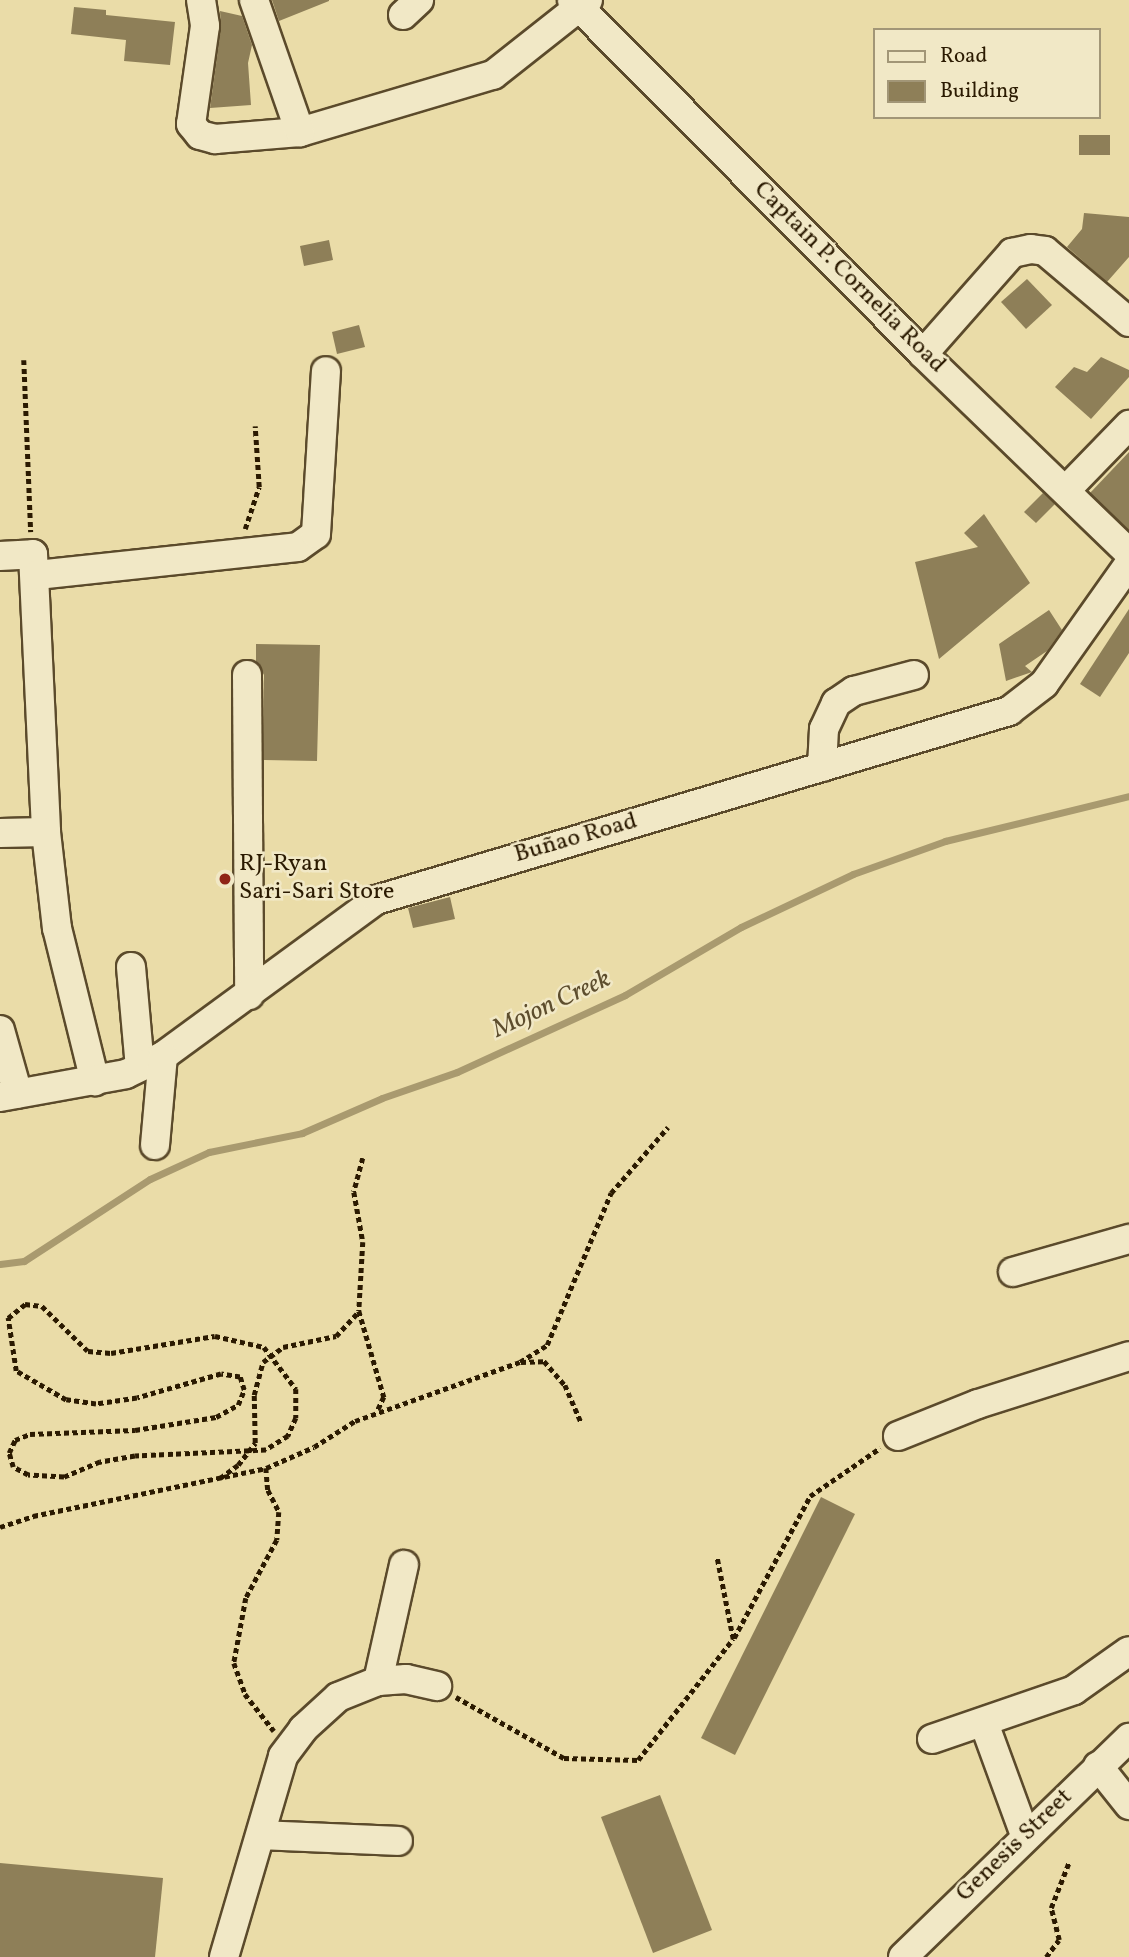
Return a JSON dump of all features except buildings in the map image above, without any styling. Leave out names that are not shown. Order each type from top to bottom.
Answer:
[{"type":"street","points":[[201,0],[205,26],[191,124],[200,135],[215,139],[300,132],[493,75],[580,2]]},
{"type":"street","points":[[254,0],[300,132]]},
{"type":"street","name":"Captain P. Cornelia Road","points":[[580,2],[923,354],[1127,548]]},
{"type":"street","points":[[923,354],[1013,253],[1031,249],[1045,251],[1129,322]]},
{"type":"street","points":[[0,556],[35,564],[231,554],[298,547],[316,534],[326,371]]},
{"type":"street","points":[[1066,490],[1129,425]]},
{"type":"street","name":"Buñao Road","points":[[9,1096],[95,1081],[152,1061],[249,995],[376,900],[1009,711],[1044,684],[1127,548]]},
{"type":"street","points":[[35,564],[46,832],[57,928],[95,1081]]},
{"type":"street","points":[[247,674],[249,995]]},
{"type":"street","points":[[822,767],[824,729],[836,703],[854,691],[914,675]]},
{"type":"street","points":[[0,833],[46,832]]},
{"type":"street","points":[[131,967],[152,1061],[155,1145]]},
{"type":"street","points":[[0,1030],[9,1096]]},
{"type":"street","points":[[1013,1272],[1129,1239]]},
{"type":"street","points":[[898,1436],[978,1404],[1129,1356]]},
{"type":"street","points":[[378,1681],[404,1565]]},
{"type":"street","points":[[932,1738],[984,1723],[1074,1690],[1129,1651]]},
{"type":"street","points":[[224,1957],[283,1756],[291,1744],[338,1697],[378,1681],[406,1679],[438,1686]]},
{"type":"street","points":[[984,1723],[1025,1835]]},
{"type":"street","name":"Genesis Street","points":[[903,1957],[1025,1835],[1129,1738]]},
{"type":"street","points":[[1098,1766],[1129,1805]]},
{"type":"street","points":[[261,1835],[398,1841]]},
{"type":"path","points":[[24,360],[35,564]]},
{"type":"path","points":[[231,554],[251,517],[259,487],[261,463],[254,426]]},
{"type":"path","points":[[0,1527],[93,1503],[266,1468],[377,1411],[520,1362],[547,1345],[611,1193],[668,1127]]},
{"type":"path","points":[[363,1158],[354,1192],[363,1242],[359,1311],[384,1397],[377,1411]]},
{"type":"path","points":[[26,1304],[42,1306],[88,1351],[111,1353],[215,1336],[245,1340],[272,1356],[296,1390],[296,1418],[288,1436],[266,1450],[135,1456],[100,1462],[49,1480],[28,1475],[13,1467],[9,1453],[15,1440],[23,1437],[61,1431],[135,1430],[216,1417],[238,1405],[244,1390],[240,1377],[222,1374],[137,1398],[96,1404],[66,1400],[16,1371],[8,1318],[26,1304]]},
{"type":"path","points":[[216,1480],[255,1443],[257,1374],[272,1356],[282,1347],[335,1336],[359,1311]]},
{"type":"path","points":[[520,1362],[544,1360],[565,1385],[581,1422]]},
{"type":"path","points":[[438,1686],[564,1758],[638,1760],[733,1639],[810,1496],[898,1436]]},
{"type":"path","points":[[266,1468],[268,1490],[279,1512],[277,1540],[246,1598],[234,1663],[245,1694],[262,1721],[291,1744]]},
{"type":"path","points":[[717,1558],[733,1639]]},
{"type":"path","points":[[1046,1957],[1059,1940],[1051,1908],[1069,1862]]},
{"type":"waterway","name":"Mojon Creek","points":[[0,1264],[24,1261],[150,1179],[209,1152],[302,1133],[382,1098],[457,1072],[625,995],[741,927],[853,874],[945,841],[1129,796]]},
{"type":"place","name":"RJ-Ryan Sari-Sari Store","points":[[225,879]]}]
